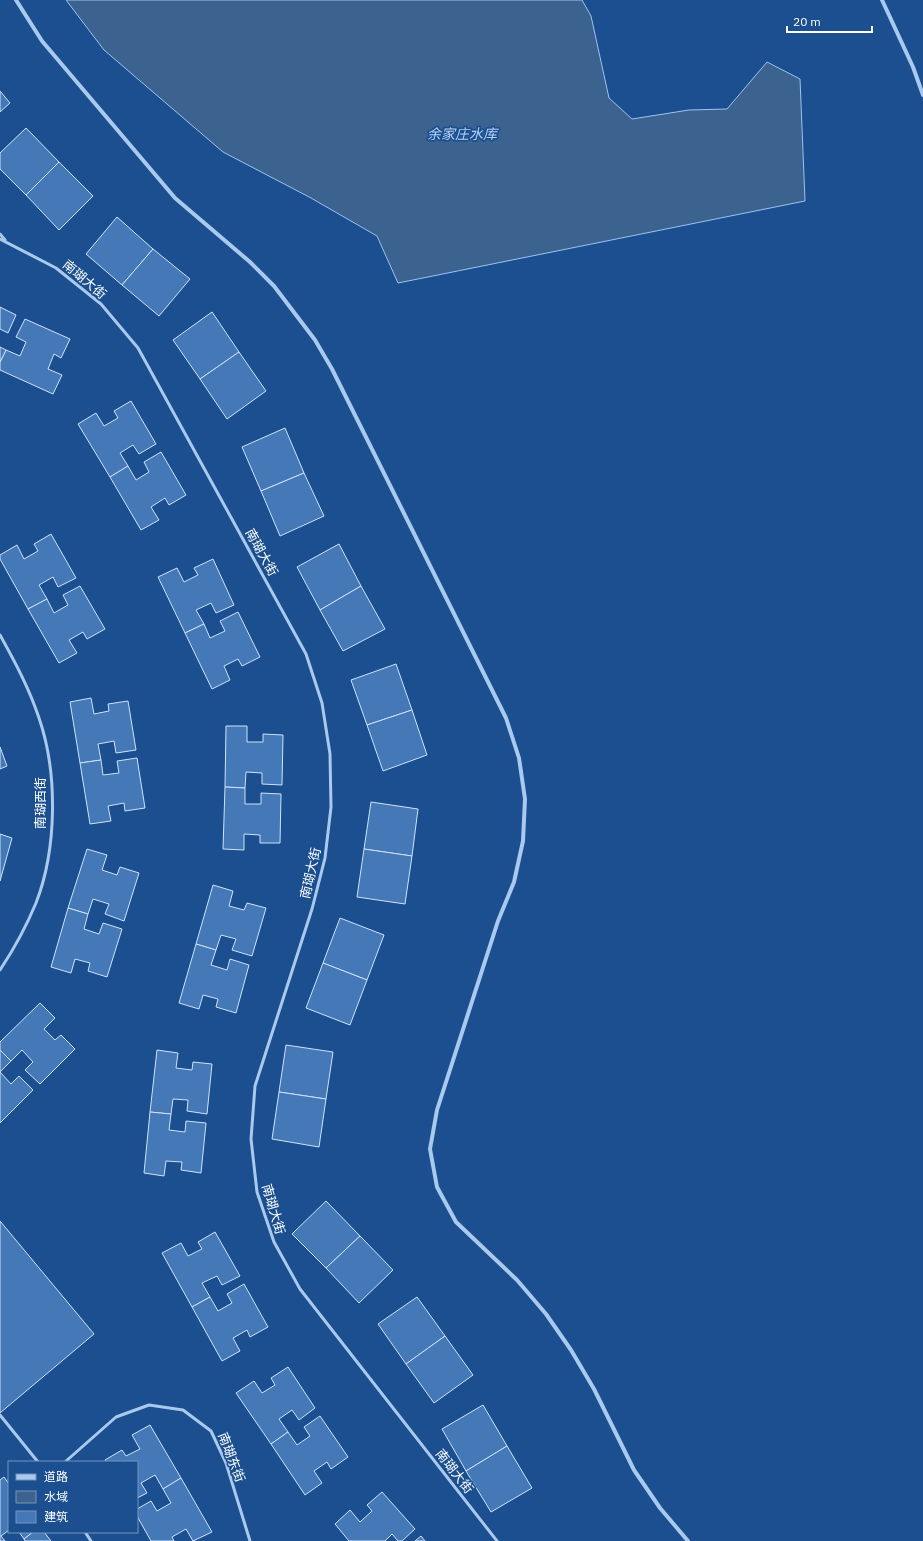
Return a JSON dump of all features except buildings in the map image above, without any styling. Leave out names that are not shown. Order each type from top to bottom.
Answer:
[{"type":"street","points":[[16,0],[42,41],[175,198],[250,262],[278,292],[315,340],[332,370],[506,718],[519,758],[525,799],[523,841],[514,882],[498,921],[437,1110],[430,1149],[437,1187],[456,1222],[517,1280],[550,1320],[571,1350],[594,1389],[612,1430],[634,1470],[660,1508],[688,1541]]},
{"type":"street","points":[[882,0],[913,67],[923,95]]},
{"type":"lane","points":[[0,234],[6,241]]},
{"type":"lane","name":"南瑚大街","points":[[0,239],[56,268],[101,304],[138,348],[306,654],[322,703],[330,754],[331,807],[325,858],[312,908],[255,1086],[251,1140],[257,1192],[274,1242],[300,1289],[497,1541]]},
{"type":"lane","name":"南瑚西街","points":[[0,635],[22,675],[39,719],[50,764],[53,811],[48,857],[36,902],[17,944],[0,970]]},
{"type":"lane","name":"南瑚东街","points":[[67,1461],[116,1417],[149,1405],[183,1410],[211,1431],[226,1463],[250,1541]]},
{"type":"lane","points":[[0,1415],[37,1461]]},
{"type":"water","name":"余家庄水库","points":[[66,0],[582,0],[591,16],[609,98],[632,119],[689,110],[727,109],[767,62],[800,79],[805,201],[398,283],[377,236],[311,198],[223,152],[104,50]]}]
